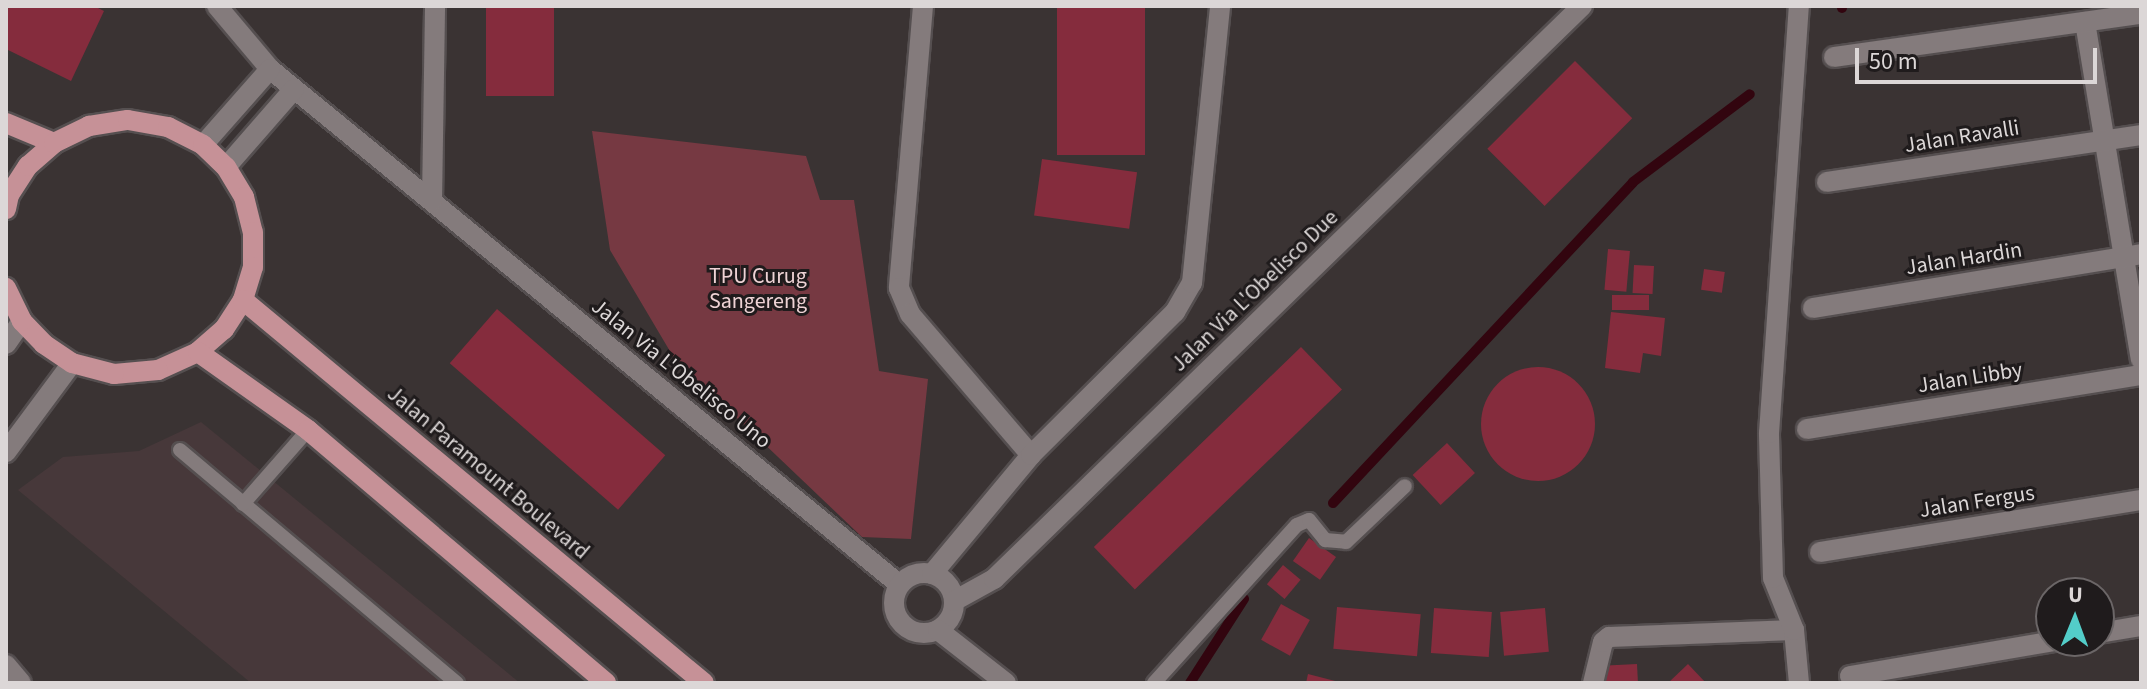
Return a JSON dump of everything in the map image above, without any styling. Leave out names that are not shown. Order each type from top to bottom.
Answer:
[{"type":"main road","points":[[6,288],[22,321],[44,344],[72,363],[114,374],[158,370],[198,352],[224,329],[243,300],[253,267],[253,232],[244,197],[226,167],[203,145],[168,127],[128,120],[89,126],[54,143],[28,166],[7,199]]},
{"type":"main road","points":[[6,123],[54,143]]},
{"type":"main road","name":"Jalan Paramount Boulevard","points":[[243,300],[704,683]]},
{"type":"main road","points":[[198,352],[308,430],[606,683]]},
{"type":"street","name":"Jalan Via L'Obelisco Uno","points":[[217,6],[270,69],[900,585]]},
{"type":"street","points":[[432,201],[435,6]]},
{"type":"street","points":[[923,6],[899,288],[910,314],[1031,455]]},
{"type":"street","name":"Jalan Via L'Obelisco Due","points":[[932,574],[1031,455],[1175,312],[1192,283],[1220,6]]},
{"type":"street","name":"Jalan Via L'Obelisco Due","points":[[954,601],[994,579],[1582,6]]},
{"type":"street","points":[[1799,6],[1769,433],[1773,578],[1794,630],[1799,683]]},
{"type":"street","points":[[1834,57],[2141,14]]},
{"type":"street","points":[[2085,22],[2104,140],[2132,255],[2141,359]]},
{"type":"street","points":[[203,145],[270,69]]},
{"type":"street","points":[[226,167],[294,89]]},
{"type":"street","name":"Jalan Ravalli","points":[[1827,182],[2141,135]]},
{"type":"street","name":"Jalan Hardin","points":[[1813,308],[2132,255]]},
{"type":"street","points":[[6,344],[22,321]]},
{"type":"street","points":[[6,452],[72,363]]},
{"type":"street","name":"Jalan Libby","points":[[1807,429],[2141,375]]},
{"type":"street","name":"Jalan Fergus","points":[[1820,552],[2141,500]]},
{"type":"street","points":[[914,574],[932,574],[948,584],[954,601],[950,618],[938,630],[918,632],[901,622],[894,603],[900,585],[914,574]]},
{"type":"street","points":[[2115,630],[2141,626]]},
{"type":"street","points":[[938,630],[1006,683]]},
{"type":"street","points":[[1593,683],[1603,642],[1609,637],[1794,630]]},
{"type":"street","points":[[1850,676],[2035,644]]},
{"type":"street","points":[[6,665],[21,683]]},
{"type":"lane","points":[[243,504],[308,430]]},
{"type":"lane","points":[[180,450],[457,683]]},
{"type":"lane","points":[[1154,683],[1297,525],[1309,520],[1325,540],[1346,542],[1405,486]]},
{"type":"shaded area","points":[[201,422],[520,683],[251,683],[18,490],[63,457],[139,451]]},
{"type":"green space","name":"TPU Curug Sangereng","points":[[592,131],[806,156],[820,200],[854,200],[879,371],[928,379],[911,539],[862,537],[674,358],[610,250]]},
{"type":"building","points":[[6,6],[94,6],[104,11],[71,81],[6,49]]},
{"type":"building","points":[[486,6],[554,6],[554,96],[486,96]]},
{"type":"building","points":[[1057,6],[1145,6],[1145,155],[1057,155]]},
{"type":"building","points":[[1575,61],[1632,118],[1545,206],[1487,149]]},
{"type":"building","points":[[1042,159],[1137,172],[1129,229],[1034,215]]},
{"type":"building","points":[[1608,249],[1630,251],[1626,292],[1604,290]]},
{"type":"building","points":[[1634,265],[1654,266],[1653,294],[1633,293]]},
{"type":"building","points":[[1704,269],[1725,272],[1722,293],[1701,290]]},
{"type":"building","points":[[1612,295],[1649,295],[1649,310],[1612,310]]},
{"type":"building","points":[[497,309],[665,455],[618,510],[450,363]]},
{"type":"building","points":[[1611,312],[1665,318],[1661,356],[1643,353],[1640,373],[1605,368]]},
{"type":"building","points":[[1301,347],[1342,389],[1135,590],[1094,547]]},
{"type":"building","points":[[1538,367],[1560,371],[1579,383],[1591,402],[1595,424],[1591,446],[1579,465],[1560,477],[1538,481],[1516,477],[1497,465],[1485,446],[1481,424],[1485,402],[1497,383],[1516,371]]},
{"type":"building","points":[[1447,443],[1475,473],[1441,505],[1413,475]]},
{"type":"building","points":[[1309,538],[1336,557],[1320,580],[1293,561]]},
{"type":"building","points":[[1283,565],[1301,580],[1285,599],[1267,584]]},
{"type":"building","points":[[1281,604],[1310,620],[1290,656],[1261,640]]},
{"type":"building","points":[[1337,607],[1421,614],[1417,656],[1333,649]]},
{"type":"building","points":[[1434,608],[1492,612],[1489,657],[1431,653]]},
{"type":"building","points":[[1545,608],[1549,652],[1504,656],[1500,612]]},
{"type":"building","points":[[1637,664],[1638,683],[1603,683],[1602,666]]},
{"type":"building","points":[[1688,664],[1706,683],[1668,683]]},
{"type":"building","points":[[1308,674],[1339,682],[1339,683],[1306,683]]},
{"type":"waterway","points":[[1333,503],[1633,182],[1750,94]]},
{"type":"waterway","points":[[1190,683],[1244,599]]}]
